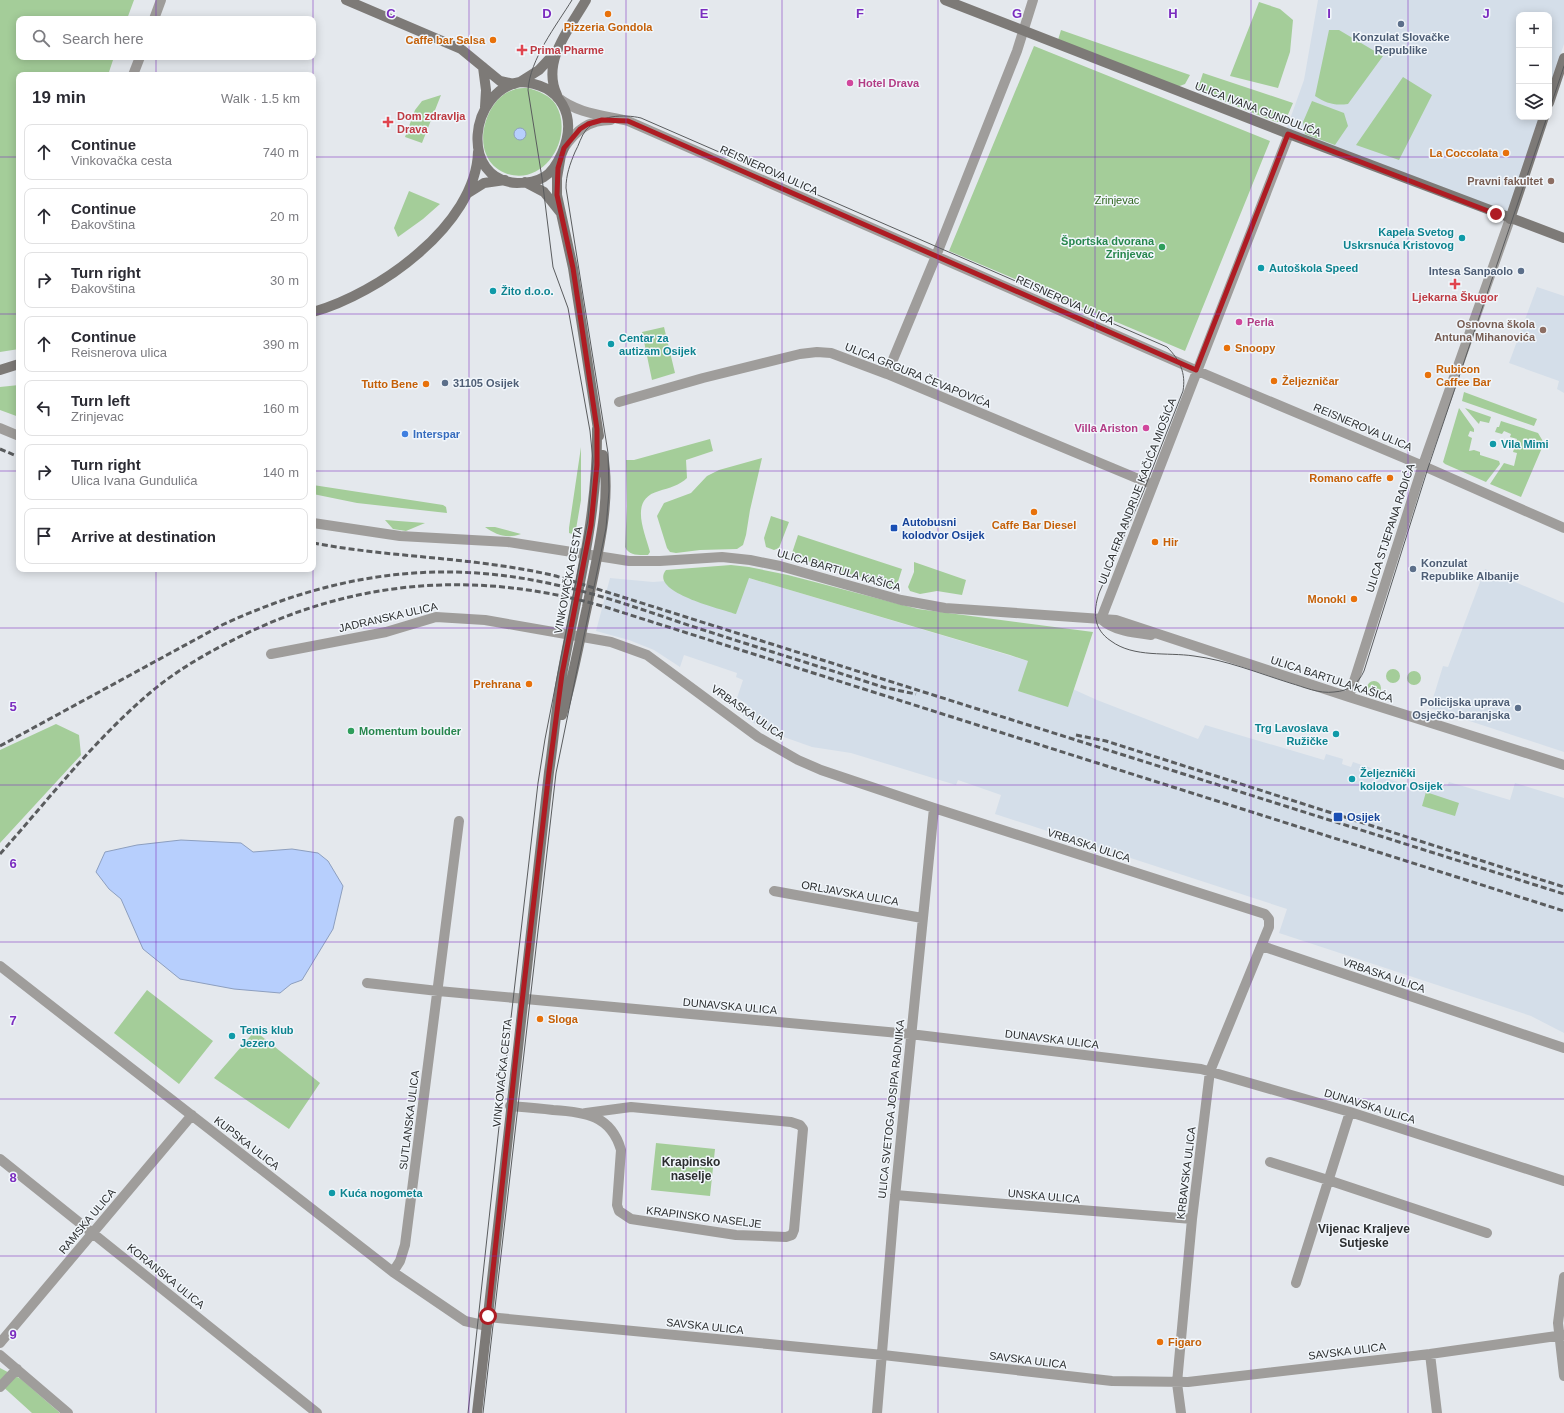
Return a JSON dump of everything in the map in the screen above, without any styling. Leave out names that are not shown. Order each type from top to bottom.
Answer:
[{"type":"main road","points":[[346,0],[461,49],[474,58],[500,81],[540,85],[558,96]]},
{"type":"main road","points":[[468,193],[484,183],[505,180],[525,182],[545,177],[554,168],[562,152],[567,132],[567,118],[552,83],[551,69],[558,49],[586,0]]},
{"type":"main road","name":"ULICA IVANA GUNDULIĆA","points":[[945,0],[1288,134],[1510,219],[1564,238]]},
{"type":"main road","points":[[485,109],[495,95],[506,86],[517,83],[539,70],[558,49]]},
{"type":"main road","points":[[1552,94],[1564,58]]},
{"type":"main road","points":[[316,311],[329,307],[367,289],[406,264],[430,242],[468,193],[477,168],[478,132],[485,109],[486,90],[483,67]]},
{"type":"main road","name":"ULICA STJEPANA RADIĆA","points":[[1510,219],[1543,120]]},
{"type":"main road","points":[[478,148],[484,164],[493,174],[505,180]]},
{"type":"main road","name":"VINKOVAČKA CESTA","points":[[477,1413],[522,999],[548,780],[562,674],[591,525],[597,465],[597,429],[573,268],[557,186],[562,152]]},
{"type":"main road","name":"VINKOVAČKA CESTA","points":[[525,182],[544,192],[562,215]]},
{"type":"main road","points":[[4,369],[16,365]]},
{"type":"main road","points":[[4,369],[16,370]]},
{"type":"street","points":[[155,16],[161,0]]},
{"type":"street","points":[[887,374],[936,256],[1024,31],[1033,0]]},
{"type":"street","points":[[134,72],[139,60]]},
{"type":"street","name":"REISNEROVA ULICA","points":[[558,96],[569,106],[581,111],[628,121],[1196,370],[1423,466],[1564,528]]},
{"type":"street","points":[[562,152],[576,132],[588,124],[602,120],[628,121]]},
{"type":"street","points":[[1196,370],[1288,134]]},
{"type":"street","name":"ULICA STJEPANA RADIĆA","points":[[1349,697],[1423,466],[1510,219]]},
{"type":"street","name":"ULICA GRGURA ČEVAPOVIĆA","points":[[619,402],[703,378],[800,354],[817,352],[832,354],[887,374],[1153,485]]},
{"type":"street","name":"ULICA FRA ANDRIJE KAČIĆA MIOŠIĆA","points":[[1100,619],[1153,485],[1196,370]]},
{"type":"street","points":[[0,428],[16,435]]},
{"type":"street","name":"ULICA BARTULA KAŠIĆA","points":[[316,523],[400,536],[529,544],[612,560],[641,562],[722,557],[750,560],[780,566],[843,585],[913,602],[966,610],[1124,622],[1349,697],[1564,765]]},
{"type":"street","name":"JADRANSKA ULICA","points":[[271,654],[386,632],[436,617],[466,617],[595,638]]},
{"type":"street","name":"VRBASKA ULICA","points":[[595,638],[647,655],[758,737],[798,760],[821,770],[934,808],[1262,912],[1268,916],[1270,923],[1262,946],[1564,1048]]},
{"type":"street","name":"ULICA SVETOGA JOSIPA RADNIKA","points":[[877,1413],[910,1034],[934,808]]},
{"type":"street","name":"SUTLANSKA ULICA","points":[[393,1272],[400,1261],[405,1245],[459,821]]},
{"type":"street","name":"ORLJAVSKA ULICA","points":[[774,891],[922,918]]},
{"type":"street","name":"KRBAVSKA ULICA","points":[[1181,1413],[1178,1383],[1192,1219],[1210,1071],[1262,946]]},
{"type":"street","name":"KUPSKA ULICA","points":[[0,966],[393,1272],[465,1321],[487,1321]]},
{"type":"street","points":[[367,983],[438,992],[522,999]]},
{"type":"street","name":"DUNAVSKA ULICA","points":[[522,999],[910,1034],[1210,1071],[1350,1112],[1564,1182]]},
{"type":"street","name":"KRAPINSKO NASELJE","points":[[510,1106],[586,1113],[631,1107],[791,1122],[800,1125],[803,1129],[794,1230],[792,1235],[786,1237],[736,1234],[631,1219],[620,1211],[617,1205],[621,1150],[619,1142],[601,1120],[586,1113]]},
{"type":"street","points":[[611,1131],[612,1121],[618,1108]]},
{"type":"street","points":[[1296,1283],[1350,1112]]},
{"type":"street","name":"RAMSKA ULICA","points":[[0,1343],[192,1115]]},
{"type":"street","name":"KORANSKA ULICA","points":[[0,1159],[317,1413]]},
{"type":"street","points":[[1270,1162],[1487,1233]]},
{"type":"street","name":"UNSKA ULICA","points":[[895,1195],[1192,1219]]},
{"type":"street","points":[[1564,1277],[1558,1323],[1562,1336],[1564,1376]]},
{"type":"street","name":"SAVSKA ULICA","points":[[487,1321],[883,1355],[1112,1381],[1178,1383],[1430,1354],[1562,1336]]},
{"type":"street","points":[[1430,1354],[1437,1413]]},
{"type":"street","points":[[0,1355],[68,1413]]},
{"type":"street","points":[[0,1387],[17,1369]]},
{"type":"shaded area","points":[[1318,0],[1564,0],[1564,44],[1552,80],[1552,12],[1516,12],[1516,120],[1539,120],[1505,221],[1284,136],[1304,80]]},
{"type":"shaded area","name":"Osnovna škola Antuna Mihanovića","points":[[1537,287],[1564,296],[1564,393],[1557,389],[1559,381],[1509,363]]},
{"type":"shaded area","points":[[1485,569],[1564,603],[1564,752],[1430,708],[1443,666],[1448,667]]},
{"type":"shaded area","points":[[717,577],[749,578],[1028,661],[1026,668],[1097,700],[1198,739],[1205,725],[1324,760],[1326,754],[1343,759],[1342,764],[1351,767],[1353,762],[1371,768],[1370,773],[1410,786],[1412,781],[1428,786],[1430,781],[1447,786],[1449,782],[1510,800],[1515,783],[1564,798],[1564,1033],[1531,1016],[1279,933],[1287,909],[995,814],[1001,795],[958,780],[956,785],[851,753],[812,747],[767,731],[743,716],[747,704],[737,698],[743,680],[736,677],[737,673],[684,655],[680,667],[654,650],[629,640],[596,631],[610,578],[653,582]]},
{"type":"green space","points":[[0,0],[134,0],[128,16],[16,16],[16,60],[113,60],[109,72],[16,72],[16,349],[0,352]]},
{"type":"green space","points":[[1259,2],[1280,9],[1293,20],[1290,52],[1278,88],[1230,76]]},
{"type":"green space","points":[[1061,30],[1190,75],[1185,84],[1177,87],[1058,40]]},
{"type":"green space","points":[[1329,30],[1339,30],[1383,56],[1348,104],[1338,105],[1315,96]]},
{"type":"green space","name":"Zrinjevac","points":[[1034,46],[1270,141],[1185,351],[949,251]]},
{"type":"green space","points":[[1203,73],[1293,103],[1287,117],[1281,122],[1276,122],[1201,92],[1198,88]]},
{"type":"green space","points":[[1403,77],[1432,95],[1399,160],[1356,145]]},
{"type":"green space","points":[[528,88],[544,94],[556,105],[561,118],[561,132],[558,145],[552,157],[543,167],[532,173],[519,176],[505,173],[491,163],[486,154],[483,136],[488,117],[498,100],[505,94],[515,89]]},
{"type":"green space","points":[[441,95],[422,143],[405,137],[415,110],[422,101]]},
{"type":"green space","points":[[1312,101],[1344,113],[1348,126],[1335,145],[1305,134],[1303,122]]},
{"type":"green space","points":[[409,191],[440,204],[423,219],[398,237],[394,228]]},
{"type":"green space","points":[[664,327],[675,373],[652,380],[642,332]]},
{"type":"green space","points":[[16,385],[16,416],[0,410],[0,387]]},
{"type":"green space","points":[[1464,392],[1537,419],[1534,426],[1462,401]]},
{"type":"green space","points":[[1459,408],[1474,429],[1474,432],[1470,431],[1468,436],[1472,438],[1469,451],[1474,450],[1480,452],[1480,455],[1499,461],[1500,464],[1486,482],[1443,462]]},
{"type":"green space","points":[[1465,408],[1491,417],[1489,423],[1480,421],[1479,424]]},
{"type":"green space","points":[[1501,421],[1538,433],[1544,443],[1521,497],[1490,484],[1504,463],[1514,466],[1517,453],[1513,452],[1517,439],[1510,437],[1511,434],[1504,431],[1502,434],[1495,432]]},
{"type":"green space","points":[[710,439],[713,451],[686,460],[687,478],[678,484],[650,495],[644,501],[641,508],[642,525],[650,552],[648,555],[645,555],[629,552],[625,547],[627,506],[626,460],[634,460]]},
{"type":"green space","points":[[581,447],[581,500],[575,535],[569,533],[569,528]]},
{"type":"green space","points":[[762,458],[743,545],[737,549],[700,550],[676,553],[670,552],[667,548],[657,516],[664,503],[691,493],[707,476],[719,470]]},
{"type":"green space","points":[[316,485],[443,505],[446,507],[447,513],[357,503],[316,495]]},
{"type":"green space","points":[[771,516],[789,522],[779,548],[774,550],[766,547],[764,538]]},
{"type":"green space","points":[[385,520],[425,523],[406,531],[393,529]]},
{"type":"green space","points":[[485,527],[495,527],[521,534],[506,536],[493,532]]},
{"type":"green space","points":[[798,535],[902,569],[896,588],[791,556]]},
{"type":"green space","points":[[914,562],[966,580],[962,595],[937,591],[920,594],[910,591],[908,587],[914,572]]},
{"type":"green space","points":[[731,565],[788,575],[918,609],[1093,632],[1068,707],[1018,691],[1028,661],[1010,655],[749,578],[736,614],[689,598],[667,585],[663,578],[666,570]]},
{"type":"green space","points":[[1393,669],[1398,671],[1400,676],[1398,681],[1393,683],[1388,681],[1386,676],[1388,671]]},
{"type":"green space","points":[[1411,671],[1417,671],[1421,675],[1421,681],[1417,685],[1411,685],[1407,681],[1407,675]]},
{"type":"green space","points":[[1371,681],[1377,681],[1381,685],[1381,691],[1377,695],[1371,695],[1367,691],[1367,685]]},
{"type":"green space","points":[[56,724],[79,735],[81,755],[0,843],[0,750]]},
{"type":"green space","points":[[1426,792],[1459,803],[1455,816],[1422,806]]},
{"type":"green space","points":[[147,990],[213,1041],[179,1084],[114,1033]]},
{"type":"green space","points":[[255,1031],[320,1083],[289,1129],[214,1078]]},
{"type":"green space","points":[[656,1143],[715,1149],[710,1196],[651,1190]]},
{"type":"green space","points":[[0,1368],[21,1379],[60,1413],[32,1413],[0,1384]]},
{"type":"water","points":[[518,128],[522,128],[526,134],[522,140],[518,140],[514,136],[514,132]]},
{"type":"water","points":[[181,840],[241,843],[253,852],[292,849],[318,853],[328,861],[343,886],[333,929],[302,980],[291,984],[280,993],[234,989],[180,979],[143,949],[121,899],[109,889],[96,872],[105,852],[137,845]]},
{"type":"tram line","points":[[468,1413],[538,783],[545,739],[588,520],[593,461],[590,431],[568,308],[553,267],[542,178],[528,90],[533,67],[545,43],[572,0]]},
{"type":"tram line","points":[[1552,102],[1564,66]]},
{"type":"tram line","points":[[483,1413],[556,773],[606,528],[609,491],[608,453],[566,188],[570,165],[581,138],[586,130],[598,121],[612,117],[627,116],[641,118],[1167,347],[1179,362],[1181,367],[1184,378],[1183,391],[1142,495],[1099,593],[1095,613],[1098,626],[1105,636],[1111,641],[1130,650],[1218,660],[1312,690],[1328,692],[1349,688],[1359,680],[1364,671],[1428,468],[1546,120]]},
{"type":"railway","points":[[0,449],[16,456]]},
{"type":"railway","points":[[316,544],[373,552],[496,565],[556,576],[1564,894]]},
{"type":"railway","points":[[0,746],[222,625],[264,607],[306,593],[348,582],[390,575],[433,572],[476,573],[520,578],[597,595],[886,688],[916,694]]},
{"type":"railway","points":[[0,854],[72,770],[130,710],[161,684],[203,656],[237,638],[281,618],[326,603],[371,592],[416,586],[462,585],[508,588],[555,595],[602,606],[1564,911]]},
{"type":"railway","points":[[1076,735],[1106,741],[1564,887]]},
{"type":"place","name":"Pizzeria Gondola","points":[[608,14]]},
{"type":"place","name":"Konzulat Slovačke Republike","points":[[1401,24]]},
{"type":"place","name":"Caffe bar Salsa","points":[[493,40]]},
{"type":"place","name":"Prima Pharme","points":[[522,50]]},
{"type":"place","name":"Hotel Drava","points":[[850,83]]},
{"type":"place","name":"Dom zdravlja Drava","points":[[388,122]]},
{"type":"place","name":"La Coccolata","points":[[1506,153]]},
{"type":"place","name":"Pravni fakultet","points":[[1551,181]]},
{"type":"place","name":"Kapela Svetog Uskrsnuća Kristovog","points":[[1462,238]]},
{"type":"place","name":"Športska dvorana Zrinjevac","points":[[1162,247]]},
{"type":"place","name":"Autoškola Speed","points":[[1261,268]]},
{"type":"place","name":"Intesa Sanpaolo","points":[[1521,271]]},
{"type":"place","name":"Ljekarna Škugor","points":[[1455,284]]},
{"type":"place","name":"Žito d.o.o.","points":[[493,291]]},
{"type":"place","name":"Perla","points":[[1239,322]]},
{"type":"place","name":"Osnovna škola Antuna Mihanovića","points":[[1543,330]]},
{"type":"place","name":"Centar za autizam Osijek","points":[[611,344]]},
{"type":"place","name":"Snoopy","points":[[1227,348]]},
{"type":"place","name":"Rubicon Caffee Bar","points":[[1428,375]]},
{"type":"place","name":"Željezničar","points":[[1274,381]]},
{"type":"place","name":"31105 Osijek","points":[[445,383]]},
{"type":"place","name":"Tutto Bene","points":[[426,384]]},
{"type":"place","name":"Villa Ariston","points":[[1146,428]]},
{"type":"place","name":"Interspar","points":[[405,434]]},
{"type":"place","name":"Vila Mimi","points":[[1493,444]]},
{"type":"place","name":"Romano caffe","points":[[1390,478]]},
{"type":"place","name":"Caffe Bar Diesel","points":[[1034,512]]},
{"type":"place","name":"Autobusni kolodvor Osijek","points":[[894,528]]},
{"type":"place","name":"Hir","points":[[1155,542]]},
{"type":"place","name":"Konzulat Republike Albanije","points":[[1413,569]]},
{"type":"place","name":"Monokl","points":[[1354,599]]},
{"type":"place","name":"Prehrana","points":[[529,684]]},
{"type":"place","name":"Policijska uprava Osječko-baranjska","points":[[1518,708]]},
{"type":"place","name":"Momentum boulder","points":[[351,731]]},
{"type":"place","name":"Trg Lavoslava Ružičke","points":[[1336,734]]},
{"type":"place","name":"Željeznički kolodvor Osijek","points":[[1352,779]]},
{"type":"place","name":"Osijek","points":[[1338,817]]},
{"type":"place","name":"Sloga","points":[[540,1019]]},
{"type":"place","name":"Tenis klub Jezero","points":[[232,1036]]},
{"type":"place","name":"Kuća nogometa","points":[[332,1193]]},
{"type":"place","name":"Figaro","points":[[1160,1342]]},
{"type":"district","name":"Krapinsko naselje","points":[[691,1169]]},
{"type":"district","name":"Vijenac Kraljeve Sutjeske","points":[[1364,1236]]},
{"type":"route","points":[[488,1316],[520,1019],[549,772],[555,736],[562,674],[589,541],[597,465],[597,429],[573,268],[557,195],[557,178],[561,155],[564,148],[576,132],[587,125],[602,120],[628,121],[1196,370],[1279,162],[1288,134],[1496,214]]}]
